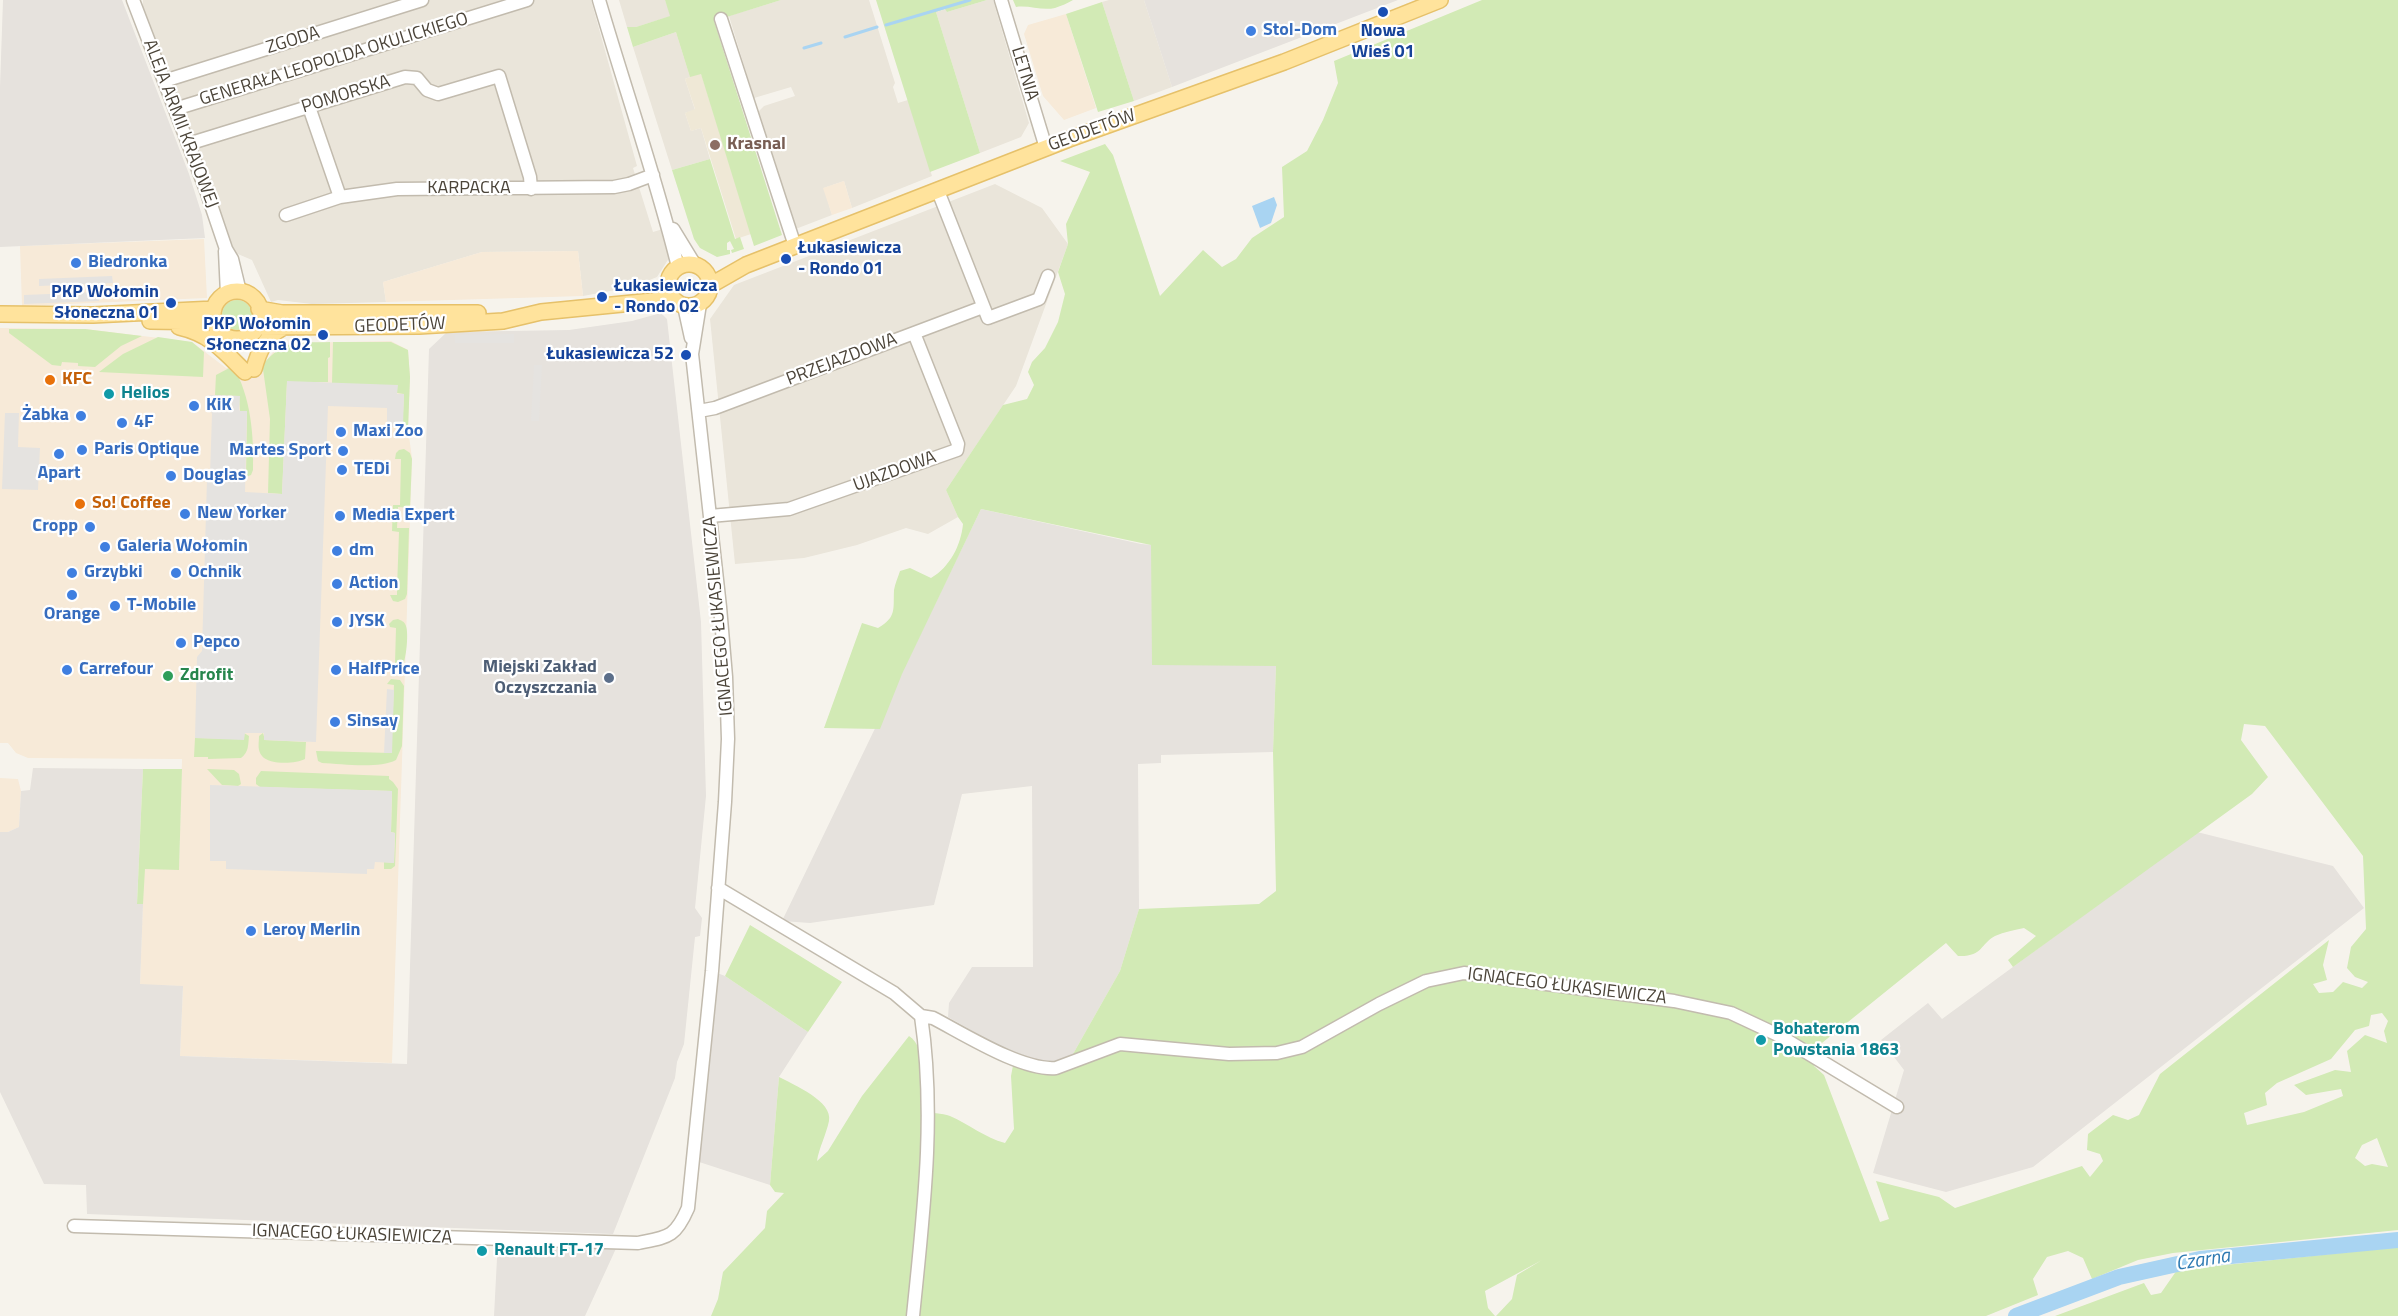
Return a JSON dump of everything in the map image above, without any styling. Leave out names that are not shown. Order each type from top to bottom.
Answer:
[{"type":"main road","name":"GEODETÓW","points":[[711,285],[746,265],[1046,148],[1233,81],[1441,0]]},
{"type":"main road","name":"GEODETÓW","points":[[699,267],[746,265]]},
{"type":"main road","points":[[678,267],[699,267],[708,275],[711,285],[708,296],[700,304],[675,297],[671,275],[678,267]]},
{"type":"main road","points":[[234,293],[251,296],[260,309],[257,327],[247,336],[235,339],[220,332],[214,316],[220,298],[234,293]]},
{"type":"main road","name":"GEODETÓW","points":[[260,309],[293,313],[541,312],[675,297]]},
{"type":"main road","name":"GEODETÓW","points":[[257,327],[419,326],[503,321],[541,312]]},
{"type":"main road","points":[[0,314],[214,316]]},
{"type":"main road","points":[[93,315],[158,322],[195,330],[214,341],[250,370],[264,342],[282,328]]},
{"type":"main road","points":[[158,322],[214,316]]},
{"type":"street","name":"ALEJA ARMII KRAJOWEJ","points":[[133,0],[226,249],[232,259],[234,293]]},
{"type":"street","name":"ZGODA","points":[[164,81],[422,0]]},
{"type":"street","name":"GENERAŁA LEOPOLDA OKULICKIEGO","points":[[175,109],[527,0]]},
{"type":"street","points":[[599,0],[668,220],[678,267]]},
{"type":"street","name":"LETNIA","points":[[1001,0],[1046,148]]},
{"type":"street","points":[[721,20],[795,246]]},
{"type":"street","name":"POMORSKA","points":[[188,144],[405,77],[417,78],[427,90],[438,94],[499,76],[530,177],[531,189]]},
{"type":"street","points":[[309,107],[340,197]]},
{"type":"street","name":"KARPACKA","points":[[286,215],[340,197],[397,189],[614,187],[653,175]]},
{"type":"street","points":[[938,191],[988,318],[1039,298],[1048,276]]},
{"type":"street","points":[[668,220],[699,267]]},
{"type":"street","name":"IGNACEGO ŁUKASIEWICZA","points":[[74,1226],[638,1243],[668,1237],[681,1225],[688,1208],[712,971],[725,802],[728,716],[722,618],[692,345],[675,297]]},
{"type":"street","name":"IGNACEGO ŁUKASIEWICZA","points":[[692,345],[700,304]]},
{"type":"street","name":"PRZEJAZDOWA","points":[[699,411],[715,408],[983,307]]},
{"type":"street","name":"UJAZDOWA","points":[[710,516],[789,509],[957,450],[958,444],[914,333]]},
{"type":"street","name":"IGNACEGO ŁUKASIEWICZA","points":[[718,888],[894,993],[921,1016],[933,1018],[1017,1060],[1047,1069],[1056,1068],[1120,1044],[1229,1054],[1278,1053],[1302,1047],[1378,1004],[1426,981],[1464,973],[1674,1001],[1731,1013],[1778,1035],[1897,1107]]},
{"type":"street","points":[[913,1316],[929,1156],[927,1057],[921,1016]]},
{"type":"shaded area","points":[[3,0],[122,0],[189,174],[202,215],[205,238],[0,247],[0,87]]},
{"type":"shaded area","points":[[143,0],[591,0],[637,166],[633,168],[653,232],[663,229],[671,255],[657,277],[632,287],[583,296],[578,251],[482,252],[383,282],[386,302],[312,304],[278,300],[271,302],[252,260],[226,249],[142,27]]},
{"type":"shaded area","points":[[619,0],[665,0],[671,16],[636,27],[627,27]]},
{"type":"shaded area","points":[[781,0],[869,0],[895,83],[893,87],[898,103],[908,100],[932,176],[852,208],[844,181],[824,188],[832,215],[793,230],[758,112],[764,106],[795,96],[791,87],[754,98],[729,16]]},
{"type":"shaded area","points":[[993,0],[1029,123],[1021,137],[980,153],[936,12],[946,9],[947,12]]},
{"type":"shaded area","points":[[1144,0],[1172,87],[1134,101],[1102,2]]},
{"type":"shaded area","points":[[1144,0],[1398,0],[1172,87]]},
{"type":"shaded area","points":[[1066,14],[1096,108],[1064,120],[1043,96],[1024,34],[1028,25]]},
{"type":"shaded area","name":"Krasnal","points":[[687,28],[751,234],[736,239],[701,128],[691,131],[685,113],[695,109],[685,79],[690,77],[676,32]]},
{"type":"shaded area","points":[[676,32],[690,77],[685,79],[695,110],[685,113],[691,131],[701,128],[710,159],[672,170],[633,47]]},
{"type":"shaded area","points":[[844,181],[852,208],[832,215],[823,188]]},
{"type":"shaded area","points":[[995,184],[1042,208],[1068,244],[1016,386],[946,490],[958,517],[928,534],[906,528],[857,545],[804,558],[735,564],[710,319],[734,285]]},
{"type":"shaded area","points":[[204,239],[207,298],[22,306],[20,246]]},
{"type":"shaded area","points":[[578,251],[583,296],[386,302],[383,282],[482,252]]},
{"type":"shaded area","points":[[112,276],[113,283],[39,286],[39,279]]},
{"type":"shaded area","points":[[98,292],[99,301],[24,304],[24,295]]},
{"type":"shaded area","points":[[661,313],[667,319],[701,622],[706,796],[695,908],[702,918],[700,936],[695,937],[684,1044],[677,1062],[675,1078],[613,1234],[87,1214],[86,1185],[44,1184],[0,1092],[0,832],[8,832],[19,827],[21,791],[30,790],[33,768],[143,769],[137,903],[143,904],[140,984],[183,986],[180,1056],[407,1064],[429,349],[447,332],[569,330],[632,321]]},
{"type":"shaded area","points":[[0,328],[85,329],[192,342],[226,368],[265,362],[274,351],[289,343],[391,341],[408,350],[410,377],[408,429],[412,458],[392,1063],[180,1056],[183,986],[140,985],[144,869],[179,869],[182,759],[28,758],[16,753],[8,743],[0,743]]},
{"type":"shaded area","points":[[514,334],[514,343],[455,343],[455,335]]},
{"type":"shaded area","points":[[534,365],[542,365],[539,421],[531,421]]},
{"type":"shaded area","points":[[287,381],[398,385],[397,394],[404,394],[403,427],[387,427],[387,408],[328,406],[316,742],[264,740],[264,733],[245,733],[244,740],[195,738],[197,657],[202,651],[207,479],[210,475],[212,414],[209,395],[240,396],[239,409],[247,411],[245,492],[282,494]]},
{"type":"shaded area","points":[[5,413],[19,413],[18,447],[40,448],[38,490],[2,489]]},
{"type":"shaded area","points":[[981,509],[1152,545],[1152,665],[1276,665],[1273,752],[1161,755],[1161,763],[1138,764],[1139,909],[1120,971],[1073,1054],[1052,1065],[1015,1055],[948,1017],[949,1003],[972,967],[1033,967],[1032,786],[962,794],[934,905],[810,923],[782,921]]},
{"type":"shaded area","points":[[387,689],[394,690],[392,753],[384,753]]},
{"type":"shaded area","points":[[0,778],[18,779],[21,791],[19,827],[8,832],[0,832]]},
{"type":"shaded area","points":[[210,785],[392,791],[391,832],[395,833],[394,863],[375,862],[374,869],[367,869],[367,874],[226,869],[226,861],[210,861]]},
{"type":"shaded area","points":[[2197,832],[2333,866],[2364,908],[2033,1167],[1946,1192],[1873,1173],[1904,1070],[1881,1040],[1928,1003],[1942,1019]]},
{"type":"shaded area","points":[[712,971],[725,976],[808,1032],[779,1077],[770,1185],[693,1160]]},
{"type":"shaded area","points":[[498,1239],[619,1242],[585,1316],[494,1316]]},
{"type":"green space","points":[[665,0],[781,0],[714,21],[782,235],[754,246],[701,74],[690,77],[676,32],[633,47],[627,27],[636,27],[670,16]]},
{"type":"green space","points":[[876,0],[987,0],[947,12],[945,9],[936,12],[980,153],[930,172]]},
{"type":"green space","points":[[1013,0],[1073,0],[1055,8],[1045,9],[1016,7]]},
{"type":"green space","points":[[1482,0],[2398,0],[2398,1230],[2173,1253],[2138,1260],[2092,1279],[2083,1258],[2068,1251],[2047,1257],[2033,1279],[2038,1295],[1986,1316],[1496,1316],[1512,1299],[1517,1275],[1542,1260],[1485,1291],[1488,1308],[1495,1316],[711,1316],[718,1299],[723,1272],[765,1228],[767,1211],[784,1193],[775,1192],[770,1185],[779,1077],[811,1094],[819,1100],[829,1114],[817,1161],[828,1151],[862,1096],[909,1036],[919,1050],[923,1070],[922,1112],[950,1116],[1005,1143],[1014,1129],[1011,1076],[1015,1055],[1052,1065],[1073,1054],[1120,971],[1139,909],[1259,904],[1276,891],[1273,752],[1276,666],[1152,665],[1151,545],[981,509],[902,674],[880,729],[824,728],[862,623],[878,628],[891,616],[894,607],[894,590],[900,571],[910,568],[931,578],[949,562],[960,540],[963,524],[946,490],[1003,405],[1027,399],[1034,385],[1028,372],[1032,362],[1045,348],[1058,322],[1065,294],[1058,272],[1068,244],[1066,224],[1090,172],[1060,161],[1105,144],[1113,155],[1160,296],[1203,250],[1222,267],[1236,259],[1252,238],[1284,217],[1282,167],[1307,151],[1323,120],[1338,83],[1334,61]],"holes":[[[2244,724],[2265,726],[2363,856],[2366,929],[2351,947],[2347,968],[2355,977],[2368,982],[2362,988],[2343,982],[2333,992],[2319,993],[2313,984],[2327,980],[2323,965],[2329,940],[2160,1074],[2139,1115],[2128,1120],[2113,1115],[2088,1134],[2087,1150],[2100,1154],[2103,1161],[2090,1177],[2082,1166],[1955,1208],[1939,1197],[1876,1181],[1889,1219],[1880,1222],[1824,1075],[1814,1066],[1812,1051],[1946,943],[1958,956],[1966,956],[1977,952],[1995,936],[2024,928],[2036,936],[2008,960],[2013,967],[2252,794],[2268,777],[2241,740]],[[2382,1013],[2388,1021],[2384,1031],[2387,1043],[2365,1035],[2347,1051],[2351,1072],[2335,1070],[2294,1085],[2306,1095],[2341,1089],[2343,1096],[2304,1112],[2247,1125],[2244,1113],[2267,1105],[2265,1093],[2277,1083],[2331,1059],[2355,1030],[2369,1026],[2371,1015]],[[2377,1138],[2388,1167],[2372,1164],[2365,1166],[2355,1158],[2362,1145]]]},
{"type":"green space","points":[[1102,2],[1134,101],[1098,112],[1066,14]]},
{"type":"green space","points":[[710,159],[735,239],[740,237],[744,249],[732,253],[731,250],[734,249],[730,241],[727,243],[727,250],[730,250],[730,254],[717,257],[700,248],[694,239],[672,170]]},
{"type":"green space","points":[[237,300],[243,301],[251,309],[251,321],[243,329],[237,330],[231,329],[223,321],[222,315],[223,309],[231,301]]},
{"type":"green space","points":[[9,329],[85,329],[142,336],[121,346],[95,367],[62,362],[61,366],[52,365],[9,333]]},
{"type":"green space","points":[[158,337],[192,342],[204,352],[203,377],[99,372],[123,354]]},
{"type":"green space","points":[[302,342],[330,342],[328,382],[287,382],[282,494],[268,493],[270,419],[262,362],[287,345]]},
{"type":"green space","points":[[333,342],[391,342],[408,350],[410,377],[408,429],[404,435],[399,436],[396,433],[402,432],[404,394],[332,383]]},
{"type":"green space","points":[[233,366],[248,403],[252,430],[253,470],[251,475],[246,477],[247,411],[240,411],[239,396],[215,395],[216,375]]},
{"type":"green space","points":[[404,449],[410,453],[412,459],[410,508],[398,507],[397,528],[409,528],[407,594],[405,599],[398,602],[393,601],[390,595],[397,595],[399,532],[392,531],[393,505],[400,505],[401,459],[395,459],[396,453]]},
{"type":"green space","points":[[398,619],[406,626],[406,648],[401,669],[392,669],[387,663],[395,663],[396,628],[390,627],[389,624]]},
{"type":"green space","points":[[391,679],[400,680],[404,686],[402,746],[396,760],[370,765],[318,761],[316,751],[391,753],[394,685],[387,684]]},
{"type":"green space","points":[[244,733],[249,736],[248,745],[241,758],[194,757],[195,738],[243,739]]},
{"type":"green space","points":[[263,733],[265,740],[306,742],[305,759],[283,763],[265,759],[259,749],[259,736]]},
{"type":"green space","points":[[143,769],[182,769],[179,870],[145,869],[143,904],[137,904]]},
{"type":"green space","points":[[207,769],[234,770],[239,774],[241,784],[238,786],[222,785]]},
{"type":"green space","points":[[261,771],[389,776],[398,789],[395,866],[391,869],[384,869],[384,862],[394,863],[395,833],[391,832],[392,791],[260,787],[256,784],[256,778]]},
{"type":"green space","points":[[750,925],[842,982],[808,1032],[725,976]]},
{"type":"green space","points":[[2398,1247],[2398,1316],[2055,1316],[2144,1283],[2151,1295],[2161,1293],[2177,1270]]},
{"type":"water","points":[[1274,197],[1277,205],[1271,223],[1260,228],[1252,206]]},
{"type":"waterway","points":[[886,25],[970,0]]},
{"type":"waterway","points":[[845,37],[877,27]]},
{"type":"waterway","points":[[804,48],[821,43]]},
{"type":"waterway","name":"Czarna","points":[[2016,1316],[2119,1277],[2200,1259],[2398,1240]]},
{"type":"place","name":"Nowa Wieś 01","points":[[1383,12]]},
{"type":"place","name":"Stol-Dom","points":[[1251,31]]},
{"type":"place","name":"Krasnal","points":[[715,145]]},
{"type":"place","name":"Łukasiewicza - Rondo 01","points":[[786,259]]},
{"type":"place","name":"Biedronka","points":[[76,263]]},
{"type":"place","name":"Łukasiewicza - Rondo 02","points":[[602,297]]},
{"type":"place","name":"PKP Wołomin Słoneczna 01","points":[[171,303]]},
{"type":"place","name":"PKP Wołomin Słoneczna 02","points":[[323,335]]},
{"type":"place","name":"Łukasiewicza 52","points":[[686,355]]},
{"type":"place","name":"KFC","points":[[50,380]]},
{"type":"place","name":"Helios","points":[[109,394]]},
{"type":"place","name":"KiK","points":[[194,406]]},
{"type":"place","name":"Żabka","points":[[81,416]]},
{"type":"place","name":"4F","points":[[122,423]]},
{"type":"place","name":"Maxi Zoo","points":[[341,432]]},
{"type":"place","name":"Paris Optique","points":[[82,450]]},
{"type":"place","name":"Martes Sport","points":[[343,451]]},
{"type":"place","name":"Apart","points":[[59,454]]},
{"type":"place","name":"TEDi","points":[[342,470]]},
{"type":"place","name":"Douglas","points":[[171,476]]},
{"type":"place","name":"So! Coffee","points":[[80,504]]},
{"type":"place","name":"New Yorker","points":[[185,514]]},
{"type":"place","name":"Media Expert","points":[[340,516]]},
{"type":"place","name":"Cropp","points":[[90,527]]},
{"type":"place","name":"Galeria Wołomin","points":[[105,547]]},
{"type":"place","name":"dm","points":[[337,551]]},
{"type":"place","name":"Grzybki","points":[[72,573]]},
{"type":"place","name":"Ochnik","points":[[176,573]]},
{"type":"place","name":"Action","points":[[337,584]]},
{"type":"place","name":"Orange","points":[[72,595]]},
{"type":"place","name":"T-Mobile","points":[[115,606]]},
{"type":"place","name":"JYSK","points":[[337,622]]},
{"type":"place","name":"Pepco","points":[[181,643]]},
{"type":"place","name":"Carrefour","points":[[67,670]]},
{"type":"place","name":"HalfPrice","points":[[336,670]]},
{"type":"place","name":"Zdrofit","points":[[168,676]]},
{"type":"place","name":"Miejski Zakład Oczyszczania","points":[[609,678]]},
{"type":"place","name":"Sinsay","points":[[335,722]]},
{"type":"place","name":"Leroy Merlin","points":[[251,931]]},
{"type":"place","name":"Bohaterom Powstania 1863","points":[[1761,1040]]},
{"type":"place","name":"Renault FT-17","points":[[482,1251]]}]
